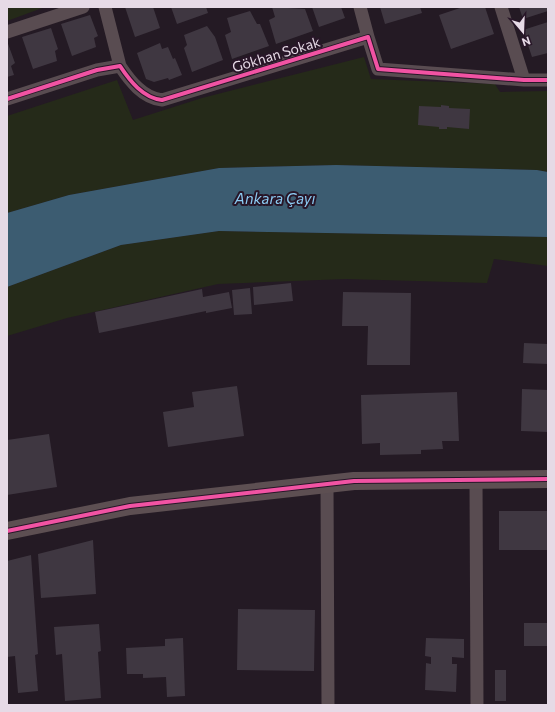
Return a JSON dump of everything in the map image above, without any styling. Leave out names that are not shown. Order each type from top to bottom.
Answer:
[{"type":"street","points":[[7,32],[83,7]]},
{"type":"street","points":[[7,99],[97,70],[120,66],[105,7]]},
{"type":"street","points":[[360,7],[378,69],[524,80],[548,80]]},
{"type":"street","points":[[501,7],[524,80]]},
{"type":"street","name":"Gökhan Sokak","points":[[120,66],[127,76],[150,99],[162,100],[368,37]]},
{"type":"street","points":[[476,479],[477,705]]},
{"type":"street","points":[[7,531],[130,506],[354,481],[548,479]]},
{"type":"street","points":[[327,484],[328,705]]},
{"type":"green space","points":[[7,7],[45,7],[7,21]]},
{"type":"green space","points":[[364,57],[371,79],[495,84],[500,92],[548,91],[548,172],[537,170],[336,165],[219,168],[69,195],[7,213],[7,116],[117,80],[133,120],[202,98]]},
{"type":"green space","points":[[219,231],[548,237],[548,266],[494,259],[487,283],[346,279],[218,284],[67,318],[7,336],[7,287],[121,245]]},
{"type":"water","name":"Ankara Çayı","points":[[336,165],[537,170],[548,172],[548,237],[219,231],[121,245],[7,287],[7,213],[69,195],[219,168]]},
{"type":"building","points":[[125,7],[153,7],[160,28],[135,37]]},
{"type":"building","points":[[171,7],[206,7],[208,13],[177,24]]},
{"type":"building","points":[[272,7],[305,9],[313,31],[276,44],[269,20],[275,17]]},
{"type":"building","points":[[312,7],[341,7],[345,18],[319,27]]},
{"type":"building","points":[[380,7],[420,7],[422,13],[385,24]]},
{"type":"building","points":[[463,7],[485,7],[494,34],[451,49],[439,15]]},
{"type":"building","points":[[519,7],[548,7],[548,11],[523,19]]},
{"type":"building","points":[[250,11],[257,24],[260,24],[269,46],[232,59],[225,35],[231,32],[227,18]]},
{"type":"building","points":[[90,15],[98,36],[94,38],[96,47],[72,56],[61,24]]},
{"type":"building","points":[[548,22],[548,53],[532,57],[523,30]]},
{"type":"building","points":[[207,26],[215,37],[223,60],[192,72],[184,48],[187,45],[184,35]]},
{"type":"building","points":[[51,28],[58,49],[55,51],[57,61],[33,69],[22,37]]},
{"type":"building","points":[[7,41],[15,63],[11,66],[14,75],[7,77]]},
{"type":"building","points":[[160,43],[162,49],[168,47],[173,59],[175,58],[182,75],[169,80],[168,78],[154,82],[146,79],[137,53]]},
{"type":"building","points":[[441,105],[449,106],[449,108],[470,109],[469,129],[447,127],[447,129],[439,129],[439,127],[418,125],[419,106],[441,107]]},
{"type":"building","points":[[291,283],[293,301],[254,305],[253,287]]},
{"type":"building","points":[[250,288],[252,314],[234,315],[232,290]]},
{"type":"building","points":[[202,289],[203,297],[229,292],[232,308],[206,313],[206,311],[99,333],[95,312]]},
{"type":"building","points":[[343,292],[411,293],[410,365],[367,365],[368,326],[342,326]]},
{"type":"building","points":[[524,343],[548,344],[548,364],[523,363]]},
{"type":"building","points":[[237,386],[244,436],[168,447],[163,412],[194,407],[192,392]]},
{"type":"building","points":[[522,389],[548,390],[548,432],[521,431]]},
{"type":"building","points":[[457,392],[459,441],[442,441],[443,449],[421,450],[421,454],[380,455],[380,443],[362,444],[361,395]]},
{"type":"building","points":[[49,434],[57,487],[7,495],[7,440]]},
{"type":"building","points":[[499,511],[548,511],[548,550],[499,550]]},
{"type":"building","points":[[93,540],[96,594],[41,598],[38,554]]},
{"type":"building","points":[[31,555],[38,654],[35,655],[38,691],[18,693],[15,656],[7,657],[7,561]]},
{"type":"building","points":[[238,609],[315,610],[314,671],[237,670]]},
{"type":"building","points":[[524,623],[548,623],[548,646],[524,646]]},
{"type":"building","points":[[99,624],[101,651],[98,652],[101,698],[65,701],[62,654],[56,655],[54,627]]},
{"type":"building","points":[[183,638],[185,696],[167,697],[166,677],[143,678],[143,674],[127,674],[126,648],[165,646],[165,639]]},
{"type":"building","points":[[426,638],[464,639],[464,658],[452,657],[452,664],[457,664],[456,692],[425,690],[426,663],[431,664],[431,657],[425,656]]},
{"type":"building","points":[[495,670],[506,670],[506,701],[495,701]]},
{"type":"cycle path","points":[[7,99],[97,70],[120,66],[138,88],[149,96],[162,100],[368,37],[378,69],[524,80],[548,80]]},
{"type":"cycle path","points":[[7,531],[130,506],[354,481],[548,479]]}]
